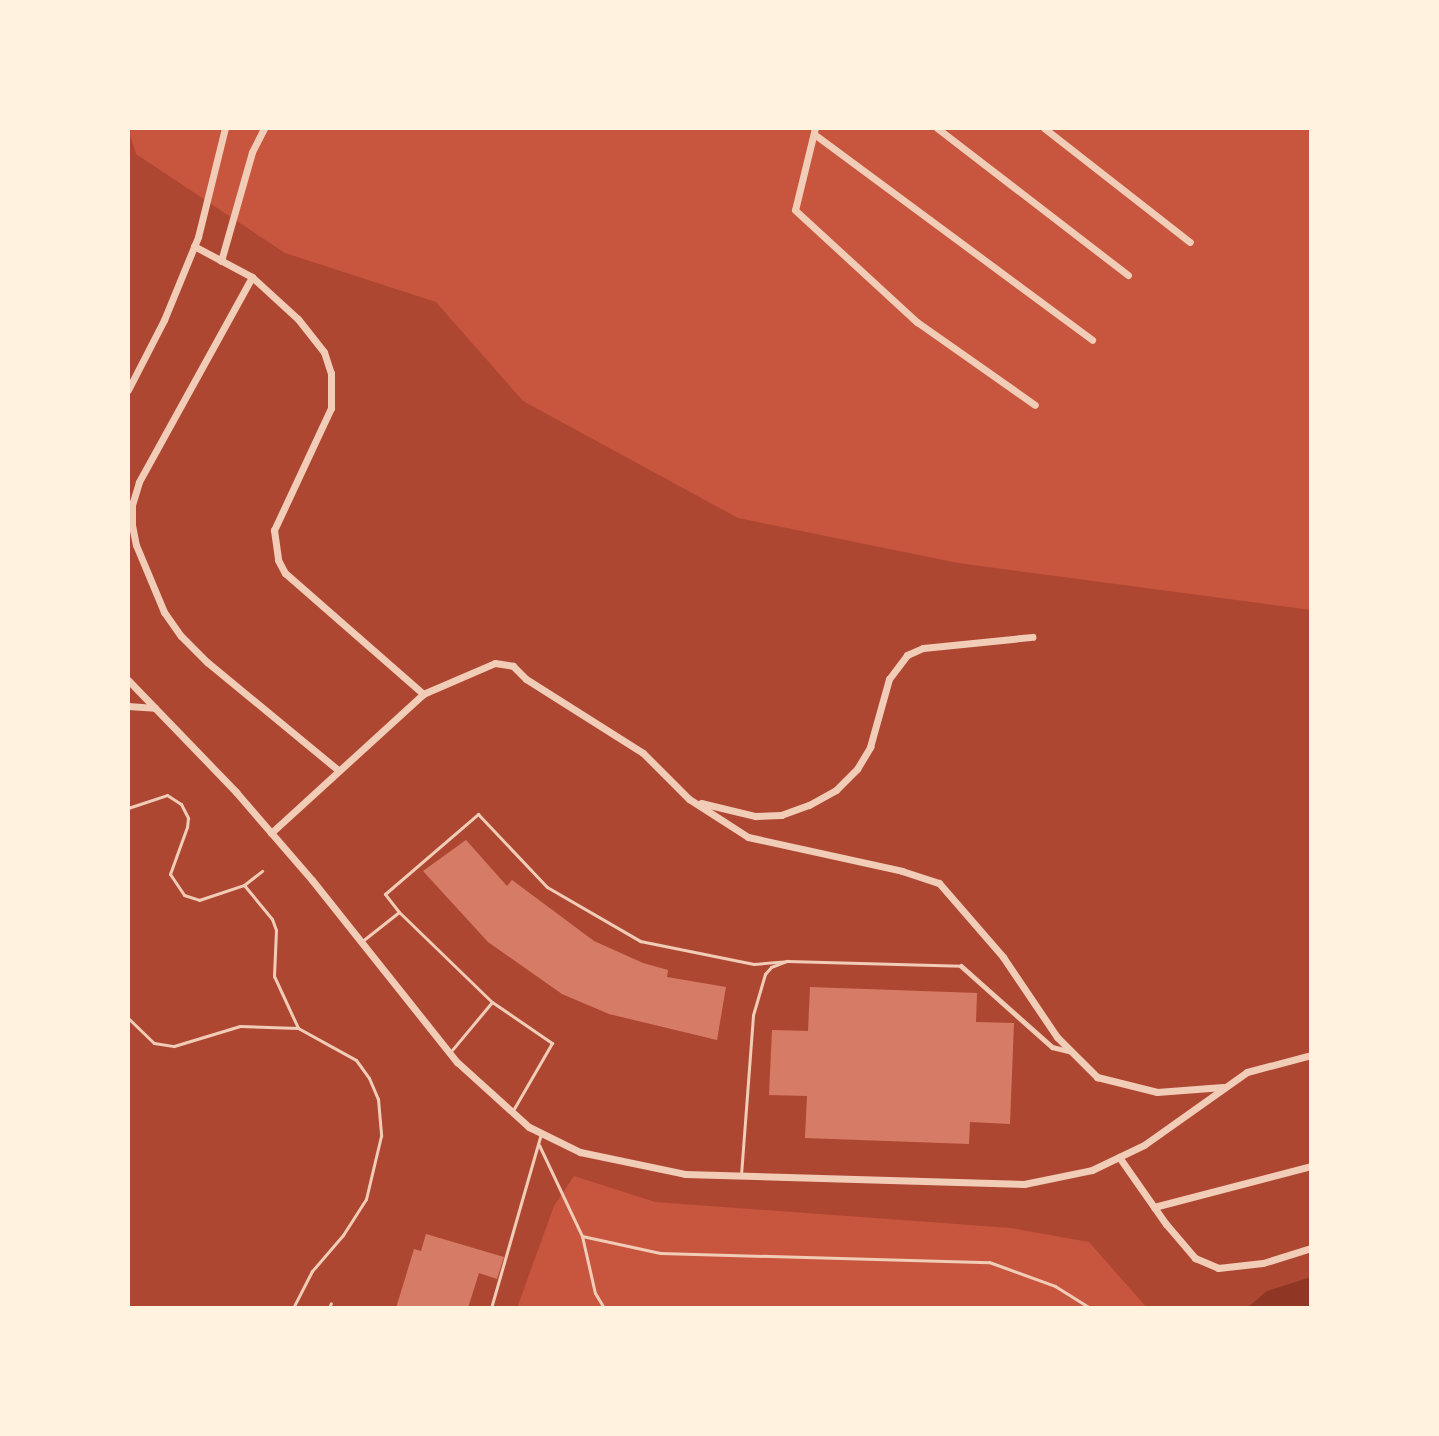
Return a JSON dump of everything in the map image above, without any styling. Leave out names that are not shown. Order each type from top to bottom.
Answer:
[{"type":"street","points":[[128,390],[164,320],[194,246],[225,128]]},
{"type":"street","points":[[221,261],[252,152],[264,128]]},
{"type":"street","points":[[937,128],[1128,275]]},
{"type":"street","points":[[1044,128],[1190,242]]},
{"type":"street","points":[[1035,405],[917,322],[795,210],[814,131],[1092,340]]},
{"type":"street","points":[[194,246],[252,277],[312,334],[324,352],[334,390],[331,408],[274,530],[278,560],[285,573],[423,694]]},
{"type":"street","points":[[252,277],[139,482],[132,505],[132,525],[136,545],[164,612],[181,636],[207,662],[339,771]]},
{"type":"street","points":[[689,799],[755,816],[781,815],[809,805],[836,790],[857,769],[870,747],[889,679],[907,655],[923,648],[1032,637]]},
{"type":"street","points":[[271,833],[423,694],[495,663],[513,666],[526,679],[643,753],[689,799],[748,837],[902,871],[939,883],[1003,957],[1057,1037],[1097,1077],[1157,1092],[1225,1087]]},
{"type":"street","points":[[128,680],[271,833],[449,1053],[540,1138],[580,1152],[685,1174],[1024,1184],[1092,1170],[1144,1145],[1247,1072],[1311,1055]]},
{"type":"street","points":[[128,706],[155,708]]},
{"type":"street","points":[[961,966],[1052,1047],[1072,1052]]},
{"type":"street","points":[[1119,1157],[1195,1258],[1218,1268],[1263,1263],[1311,1248]]},
{"type":"street","points":[[1154,1207],[1311,1166]]},
{"type":"lane","points":[[128,808],[167,795],[181,804],[188,818],[187,827],[170,874],[184,895],[199,900],[244,885],[262,871]]},
{"type":"lane","points":[[512,1113],[552,1043],[492,1002],[399,912],[385,894],[478,814],[547,887],[640,941],[754,964],[787,961],[961,966]]},
{"type":"lane","points":[[244,885],[272,919],[276,930],[274,976],[298,1028]]},
{"type":"lane","points":[[361,942],[399,912]]},
{"type":"lane","points":[[741,1175],[753,1015],[765,974],[771,967],[787,961]]},
{"type":"lane","points":[[449,1053],[492,1002]]},
{"type":"lane","points":[[128,1018],[154,1043],[174,1046],[240,1026],[298,1028],[356,1060],[369,1078],[378,1099],[381,1136],[366,1199],[343,1235],[312,1271],[293,1308]]},
{"type":"lane","points":[[540,1138],[582,1236],[595,1293],[604,1308]]},
{"type":"lane","points":[[491,1308],[540,1138]]},
{"type":"lane","points":[[582,1236],[660,1253],[989,1262],[1055,1286],[1090,1308]]},
{"type":"shaded area","points":[[128,128],[136,154],[285,253],[436,302],[523,401],[738,518],[958,563],[1311,610],[1311,1308],[1147,1308],[1089,1242],[1011,1228],[655,1202],[574,1176],[554,1206],[517,1308],[128,1308]]},
{"type":"shaded area","points":[[1311,1277],[1311,1308],[1247,1308],[1267,1291]]},
{"type":"building","points":[[466,840],[507,886],[512,880],[594,941],[643,963],[668,970],[667,977],[726,987],[717,1040],[609,1014],[562,994],[488,942],[423,871]]},
{"type":"building","points":[[810,987],[977,993],[976,1022],[1014,1023],[1010,1124],[970,1122],[969,1144],[805,1138],[807,1096],[769,1095],[772,1030],[808,1031]]},
{"type":"building","points":[[426,1234],[504,1257],[497,1279],[479,1273],[468,1308],[396,1308],[414,1249],[421,1251]]}]
